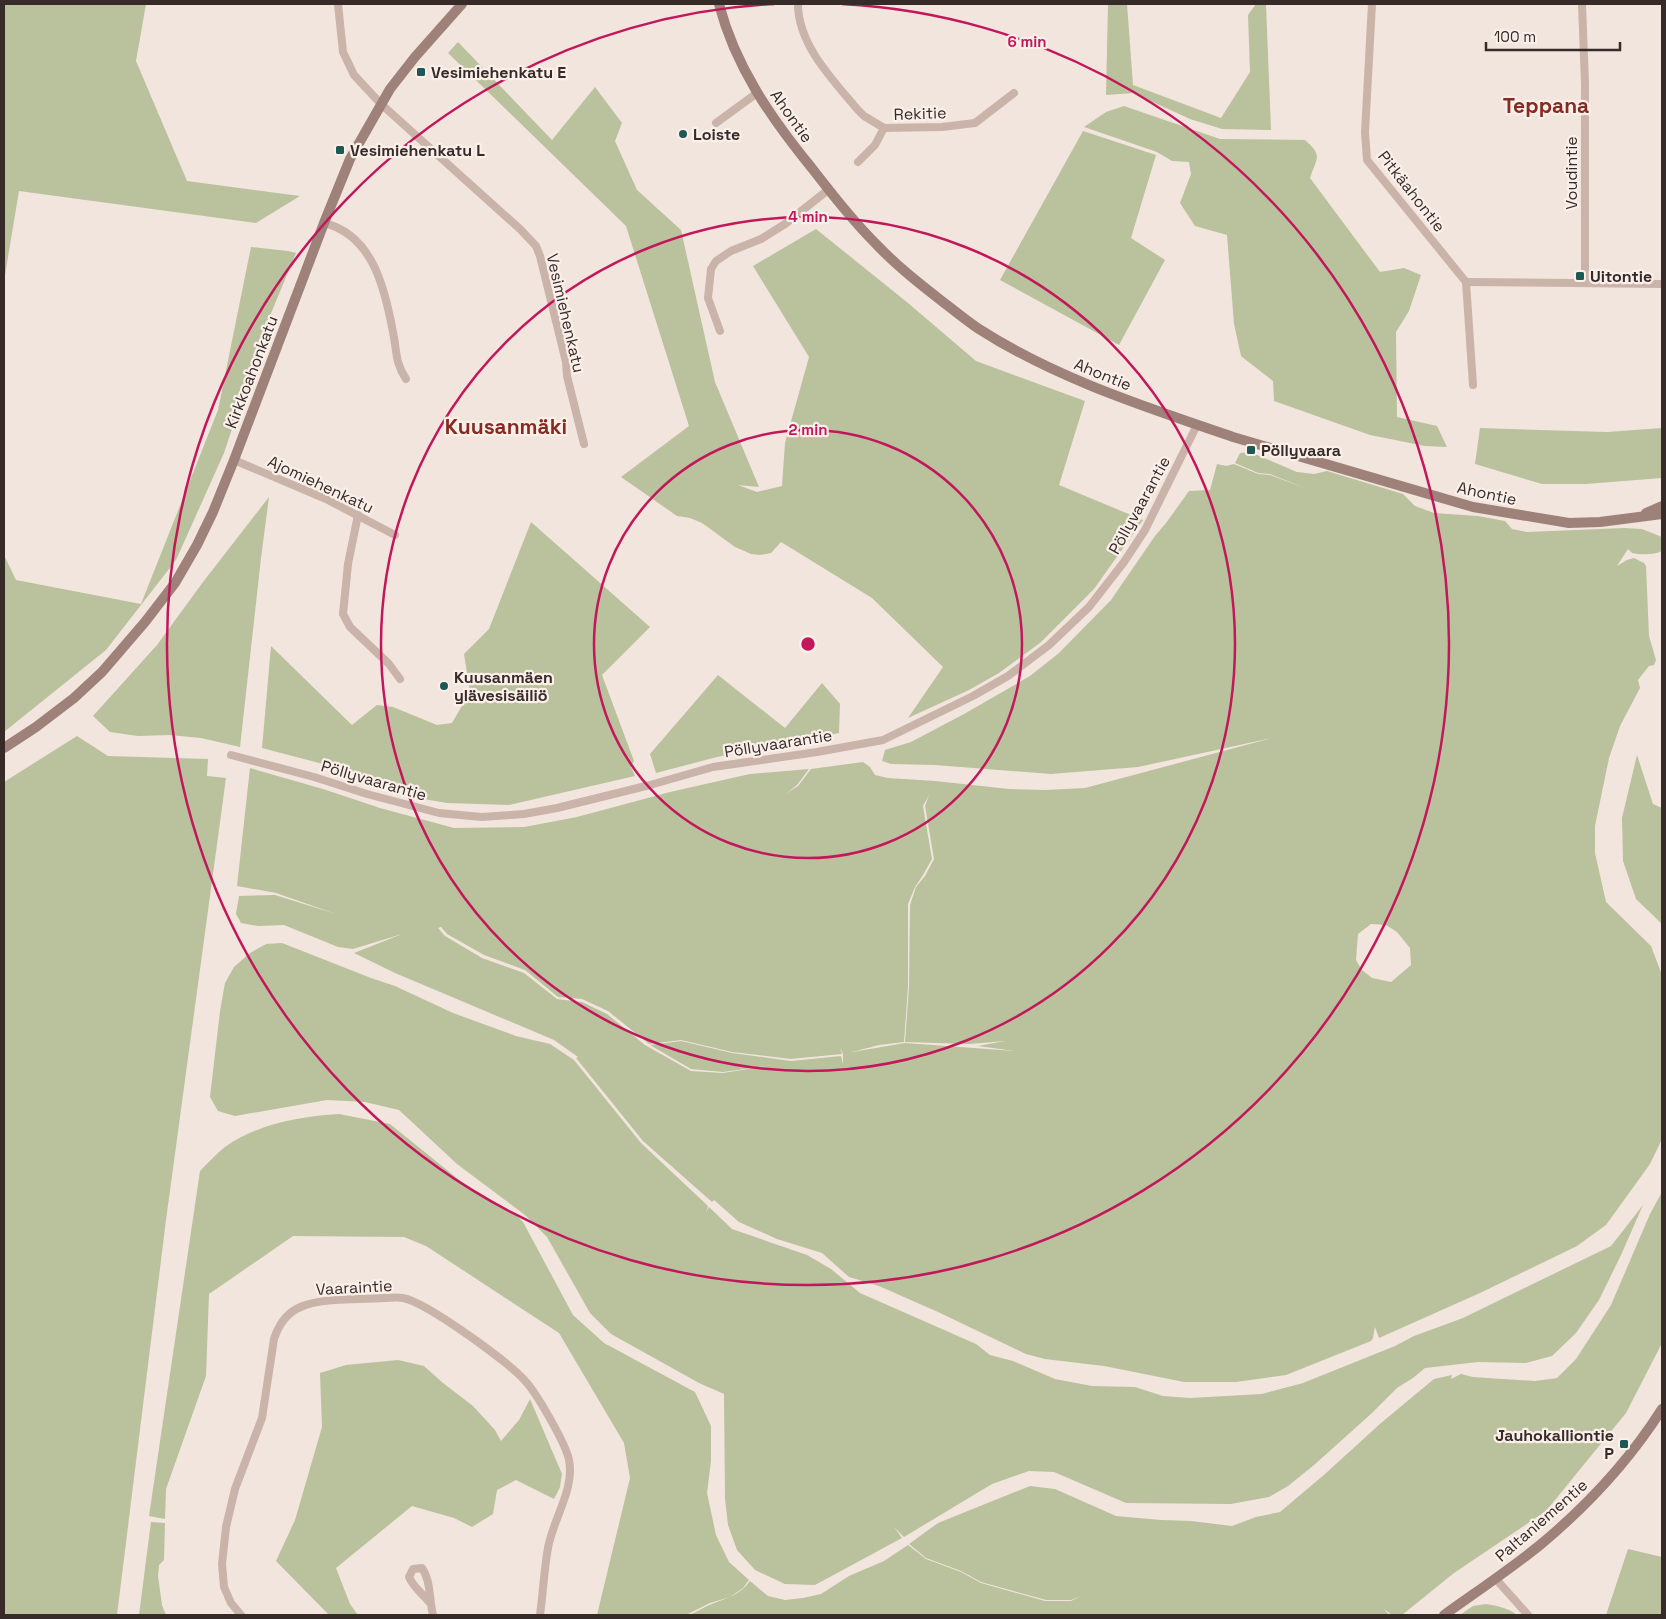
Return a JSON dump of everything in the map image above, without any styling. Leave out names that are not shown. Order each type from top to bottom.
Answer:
[{"type":"street","name":"Vesimiehenkatu","points":[[338,4],[343,52],[354,76],[381,104],[520,229],[536,246],[554,310],[566,362],[566,376],[584,444]]},
{"type":"street","name":"Kirkkoahonkatu","points":[[4,748],[36,727],[74,698],[102,672],[145,622],[175,583],[209,520],[234,460],[350,159],[390,88],[462,4]]},
{"type":"street","name":"Ahontie","points":[[719,4],[732,44],[757,93],[786,137],[828,190],[886,254],[926,288],[978,329],[1024,355],[1098,390],[1197,425],[1472,507],[1570,523],[1600,522],[1662,514]]},
{"type":"street","name":"Rekitie","points":[[798,4],[802,32],[819,61],[858,110],[864,116],[884,128],[942,127],[975,123],[1014,93]]},
{"type":"street","name":"Pitkäahontie","points":[[1372,4],[1365,132],[1367,160],[1466,282]]},
{"type":"street","name":"Voudintie","points":[[1582,4],[1585,84],[1585,282]]},
{"type":"street","points":[[716,123],[757,93]]},
{"type":"street","points":[[858,162],[875,145],[884,128]]},
{"type":"street","points":[[720,331],[708,298],[711,268],[716,261],[731,251],[761,239],[786,224],[828,190]]},
{"type":"street","points":[[324,223],[335,226],[354,240],[366,253],[377,270],[389,310],[398,365],[406,379]]},
{"type":"street","points":[[1473,385],[1466,282],[1662,284]]},
{"type":"street","name":"Pöllyvaarantie","points":[[231,755],[439,813],[482,817],[524,814],[557,808],[713,767],[883,740],[973,696],[1008,676],[1049,645],[1089,607],[1124,562],[1145,530],[1197,425]]},
{"type":"street","name":"Ajomiehenkatu","points":[[234,460],[326,499],[395,535]]},
{"type":"street","name":"Ahontie","points":[[1633,518],[1662,506]]},
{"type":"street","points":[[358,515],[348,564],[343,614],[350,627],[379,654],[400,679]]},
{"type":"street","name":"Vaaraintie","points":[[241,1615],[231,1604],[224,1587],[222,1564],[226,1527],[235,1489],[262,1418],[277,1329],[283,1319],[301,1306],[316,1302],[402,1298],[419,1303],[515,1370],[527,1383],[539,1401],[569,1458],[570,1472],[567,1488],[548,1546],[540,1615]]},
{"type":"street","name":"Paltaniementie","points":[[1444,1615],[1539,1546],[1579,1511],[1609,1480],[1662,1411]]},
{"type":"street","points":[[1495,1578],[1528,1615]]},
{"type":"street","points":[[430,1603],[433,1615]]},
{"type":"green space","points":[[4,4],[146,4],[136,61],[187,181],[300,196],[256,223],[19,191],[4,281]]},
{"type":"green space","points":[[1108,4],[1127,4],[1133,85],[1221,118],[1250,72],[1248,15],[1256,4],[1266,4],[1271,130],[1222,129],[1190,119],[1133,93],[1106,95]]},
{"type":"green space","points":[[458,42],[552,140],[595,87],[622,123],[615,141],[637,190],[681,230],[715,382],[759,487],[738,485],[757,492],[782,486],[785,443],[809,357],[753,266],[816,229],[976,361],[1085,401],[1059,485],[1143,520],[1094,589],[1040,643],[999,673],[969,690],[908,718],[943,667],[872,598],[781,542],[771,553],[760,555],[751,554],[735,547],[702,523],[690,518],[677,516],[621,477],[689,426],[626,226],[448,53]]},
{"type":"green space","points":[[1124,106],[1220,139],[1305,140],[1311,145],[1317,157],[1310,178],[1380,272],[1404,268],[1421,275],[1409,311],[1396,332],[1397,417],[1437,426],[1447,447],[1425,446],[1370,435],[1274,401],[1273,381],[1241,356],[1234,324],[1227,235],[1195,226],[1180,203],[1191,174],[1189,162],[1172,161],[1157,152],[1084,127],[1106,112]]},
{"type":"green space","points":[[1083,131],[1156,155],[1131,238],[1165,260],[1119,345],[1000,280]]},
{"type":"green space","points":[[251,247],[296,253],[267,323],[224,453],[176,560],[106,650],[4,732],[4,555],[16,580],[141,604],[218,410]]},
{"type":"green space","points":[[1480,428],[1607,432],[1662,428],[1662,478],[1586,484],[1542,484],[1475,464]]},
{"type":"green space","points":[[1250,452],[1297,472],[1314,474],[1327,471],[1403,494],[1415,506],[1434,513],[1478,516],[1505,521],[1512,529],[1527,532],[1624,528],[1642,529],[1662,537],[1662,551],[1651,554],[1639,554],[1632,553],[1628,549],[1617,566],[1634,558],[1646,566],[1649,636],[1656,660],[1654,665],[1649,666],[1638,680],[1640,688],[1620,726],[1609,758],[1595,826],[1595,853],[1606,902],[1651,946],[1662,975],[1662,1139],[1650,1164],[1606,1225],[1577,1246],[1480,1293],[1379,1338],[1375,1327],[1371,1341],[1286,1375],[1236,1382],[1184,1382],[1104,1366],[1045,1359],[1026,1354],[879,1286],[849,1277],[822,1253],[777,1239],[739,1222],[714,1200],[712,1202],[643,1141],[576,1058],[578,1057],[554,1040],[395,973],[354,953],[402,934],[353,949],[338,947],[284,925],[258,926],[241,923],[236,914],[239,896],[275,895],[336,914],[276,893],[237,886],[250,768],[380,808],[454,828],[524,827],[577,817],[670,792],[750,774],[809,769],[797,785],[787,793],[798,786],[811,769],[863,762],[870,767],[875,775],[888,778],[1009,789],[1085,788],[1272,738],[1138,767],[1051,774],[935,765],[891,764],[882,761],[885,750],[911,742],[964,714],[1030,676],[1059,653],[1111,600],[1189,491],[1210,490],[1217,464],[1226,466],[1234,464],[1258,474],[1270,475],[1305,488],[1270,474],[1258,473],[1235,463],[1240,453]],"holes":[[[929,795],[925,806],[934,859],[925,876],[916,887],[910,905],[909,987],[905,1042],[969,1044],[1005,1041],[978,1046],[1015,1051],[905,1043],[852,1052],[879,1045],[904,1042],[908,987],[908,904],[915,887],[932,859],[923,806]],[[1371,924],[1386,925],[1397,932],[1410,948],[1411,965],[1391,982],[1372,978],[1362,970],[1356,960],[1358,934]],[[441,927],[447,934],[484,955],[525,970],[558,997],[582,999],[608,1011],[649,1044],[681,1040],[732,1052],[791,1059],[842,1054],[840,1047],[843,1054],[843,1064],[841,1056],[791,1061],[732,1053],[681,1041],[650,1045],[691,1069],[723,1072],[774,1065],[723,1073],[691,1071],[645,1045],[607,1014],[582,1002],[557,999],[524,973],[482,958],[445,936],[438,928]]]},
{"type":"green space","points":[[269,497],[240,747],[201,738],[169,735],[138,736],[110,732],[93,716],[157,645]]},
{"type":"green space","points":[[531,522],[650,627],[602,675],[634,761],[631,767],[635,776],[509,805],[447,803],[412,797],[376,778],[262,748],[271,646],[352,725],[377,705],[393,707],[437,725],[452,723],[470,692],[464,654],[489,629]]},
{"type":"green space","points":[[718,675],[785,728],[822,683],[840,704],[839,733],[717,757],[656,773],[650,754]]},
{"type":"green space","points":[[77,736],[108,756],[208,759],[207,776],[226,778],[166,1220],[117,1615],[4,1615],[4,782]]},
{"type":"green space","points":[[1637,755],[1653,804],[1662,808],[1662,924],[1636,899],[1623,861],[1622,818]]},
{"type":"green space","points":[[282,943],[395,986],[453,1013],[516,1036],[550,1044],[574,1060],[641,1143],[708,1206],[706,1212],[709,1207],[732,1229],[807,1255],[831,1269],[860,1293],[976,1344],[990,1355],[1013,1361],[1055,1379],[1092,1386],[1135,1387],[1163,1396],[1190,1398],[1262,1394],[1303,1383],[1395,1346],[1414,1336],[1463,1318],[1611,1246],[1643,1205],[1599,1300],[1576,1333],[1552,1356],[1526,1363],[1478,1362],[1425,1368],[1397,1388],[1314,1465],[1288,1486],[1269,1497],[1231,1504],[1126,1503],[1054,1472],[1029,1471],[992,1484],[904,1537],[894,1527],[902,1538],[815,1585],[785,1584],[755,1570],[737,1550],[728,1525],[725,1499],[724,1394],[699,1383],[611,1334],[590,1313],[547,1237],[525,1215],[457,1164],[399,1110],[365,1102],[327,1100],[235,1116],[218,1111],[210,1097],[225,983],[234,967],[250,953],[266,944]]},
{"type":"green space","points":[[339,1114],[390,1124],[463,1183],[518,1217],[523,1222],[573,1315],[604,1343],[695,1392],[711,1426],[711,1461],[707,1493],[716,1535],[729,1562],[749,1580],[743,1588],[730,1597],[710,1603],[686,1615],[597,1615],[630,1478],[624,1443],[559,1333],[426,1246],[404,1237],[293,1236],[209,1294],[206,1376],[166,1489],[165,1519],[149,1516],[200,1171],[225,1147],[251,1132],[295,1119]]},
{"type":"green space","points":[[1662,1192],[1662,1343],[1626,1413],[1546,1511],[1454,1573],[1402,1615],[1392,1615],[1384,1609],[1389,1615],[689,1615],[733,1596],[750,1581],[768,1596],[785,1600],[821,1594],[849,1576],[884,1561],[908,1545],[926,1559],[961,1572],[981,1583],[1045,1601],[1071,1601],[1081,1596],[1071,1600],[1046,1600],[981,1582],[961,1571],[926,1558],[909,1544],[938,1523],[1030,1486],[1055,1489],[1116,1516],[1232,1526],[1256,1517],[1280,1512],[1434,1379],[1452,1375],[1451,1379],[1461,1374],[1473,1377],[1535,1381],[1557,1378],[1576,1359],[1611,1305],[1650,1214]]},
{"type":"green space","points":[[398,1360],[424,1366],[473,1406],[495,1430],[501,1441],[519,1420],[530,1399],[562,1474],[560,1487],[554,1499],[516,1480],[497,1490],[493,1514],[472,1527],[454,1518],[412,1506],[336,1568],[350,1604],[358,1615],[329,1615],[276,1561],[295,1520],[322,1427],[320,1373],[346,1365]]},
{"type":"green space","points":[[151,1522],[165,1523],[164,1560],[159,1565],[158,1576],[162,1605],[166,1615],[139,1615]]},
{"type":"green space","points":[[1628,1549],[1662,1557],[1662,1615],[1606,1615]]},
{"type":"green space","points":[[1486,1604],[1503,1608],[1517,1615],[1460,1615],[1473,1606]]},
{"type":"place","name":"Vesimiehenkatu E","points":[[421,72]]},
{"type":"place","name":"Loiste","points":[[683,134]]},
{"type":"place","name":"Vesimiehenkatu L","points":[[340,150]]},
{"type":"place","name":"Uitontie","points":[[1580,276]]},
{"type":"place","name":"Pöllyvaara","points":[[1251,450]]},
{"type":"place","name":"Kuusanmäen ylävesisäiliö","points":[[444,686]]},
{"type":"place","name":"Jauhokalliontie P","points":[[1624,1444]]},
{"type":"district","name":"Teppana","points":[[1546,106]]},
{"type":"district","name":"Kuusanmäki","points":[[506,427]]}]
